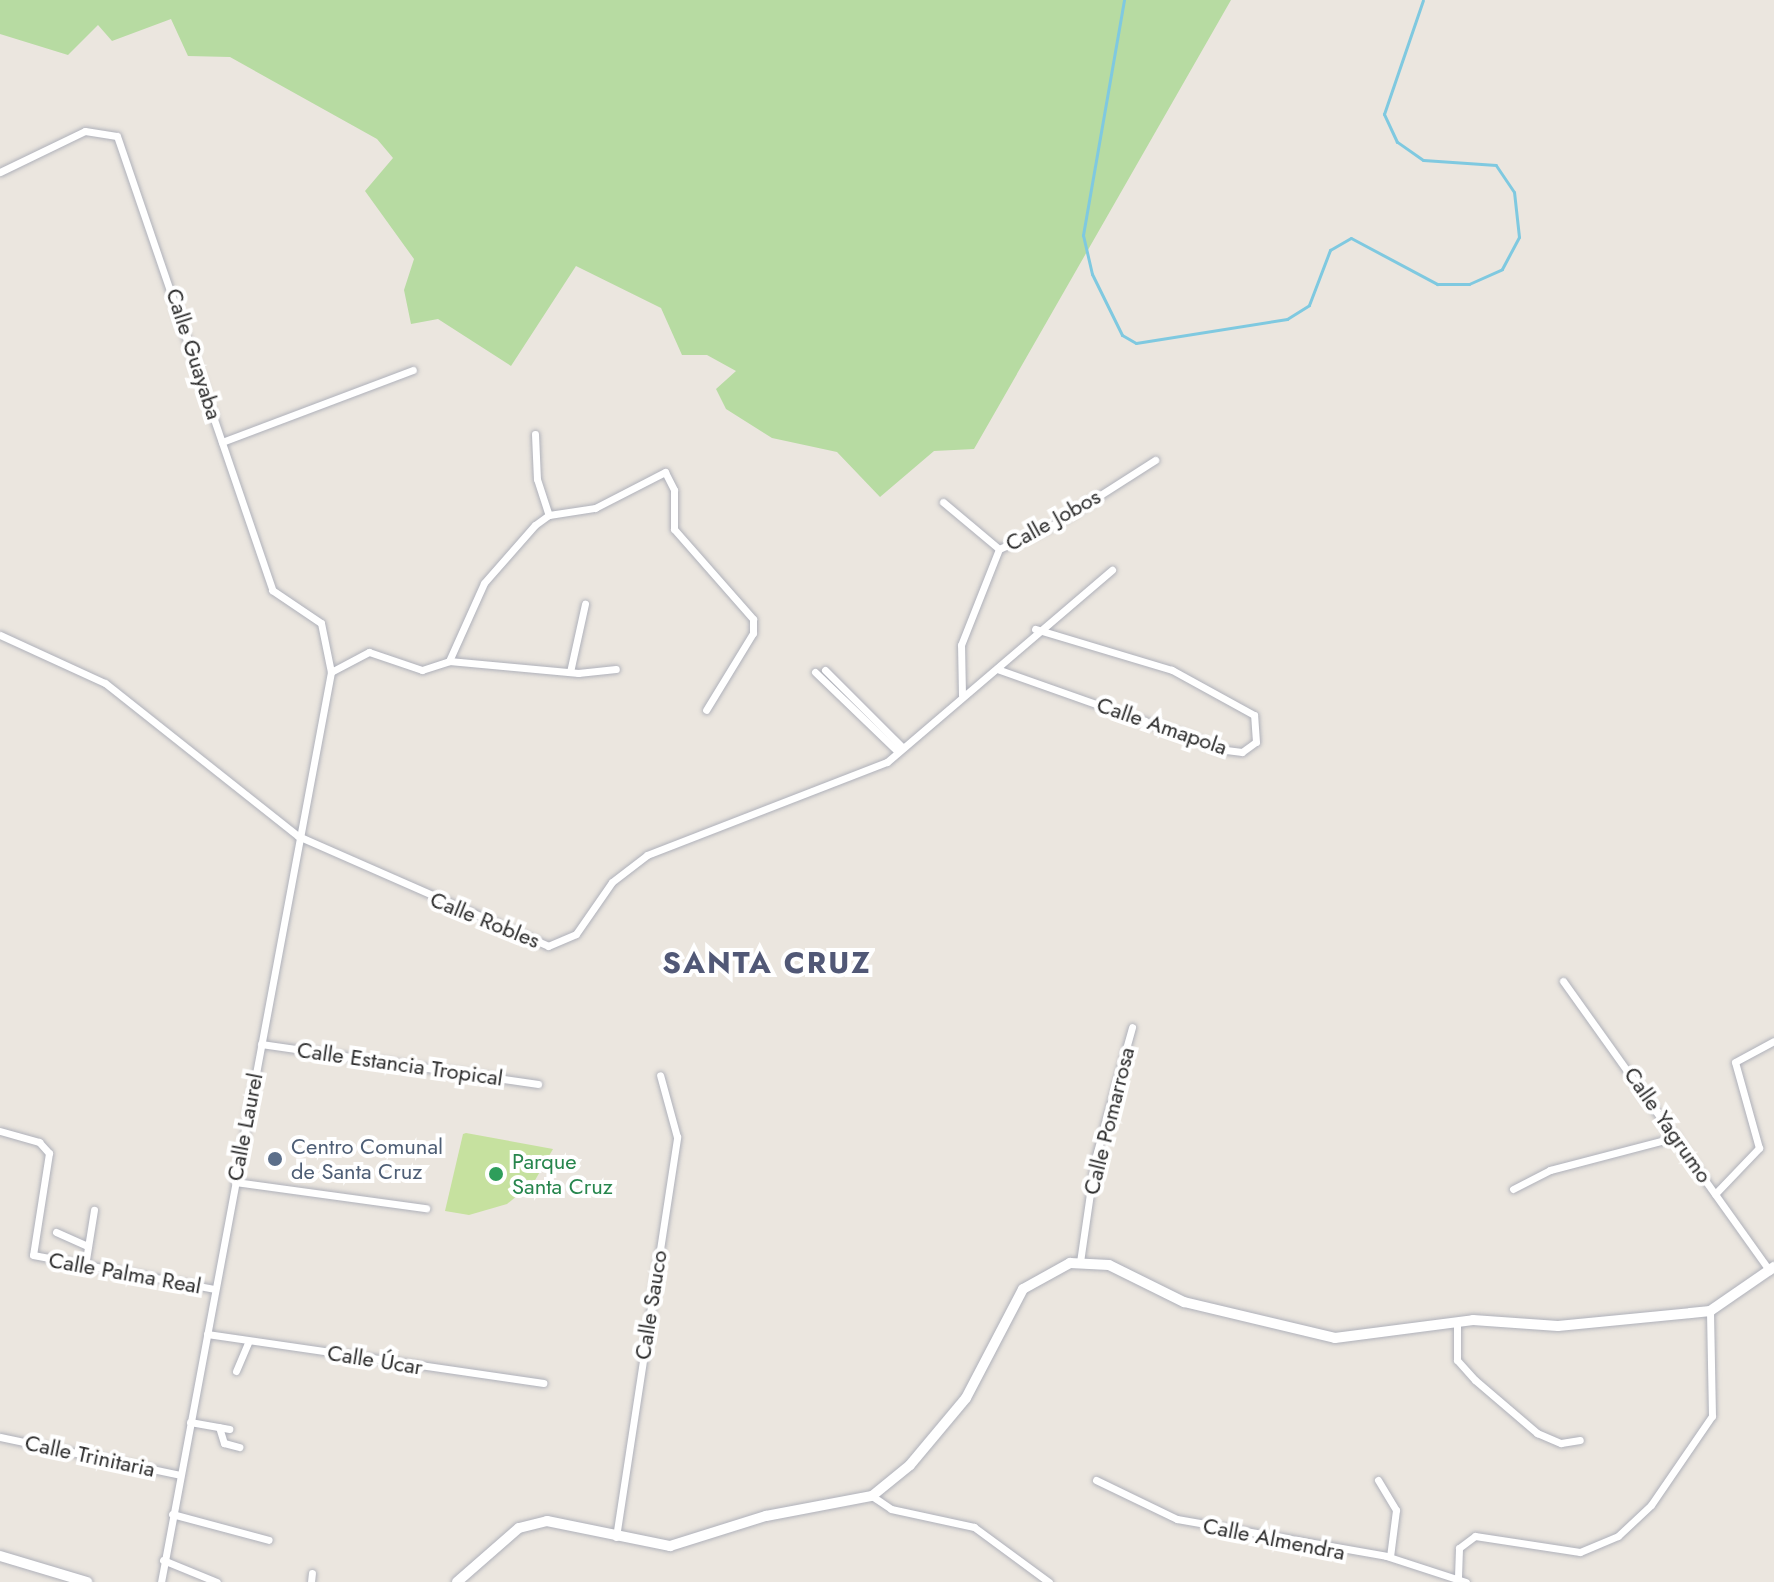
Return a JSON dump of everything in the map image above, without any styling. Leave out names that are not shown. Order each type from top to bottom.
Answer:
[{"type":"street","name":"Calle Guayaba","points":[[0,172],[85,131],[117,136],[272,590],[321,623],[331,672]]},
{"type":"street","points":[[222,442],[413,370]]},
{"type":"street","points":[[535,434],[537,479],[549,515]]},
{"type":"street","name":"Calle Jobos","points":[[962,695],[961,645],[999,549],[1055,524],[1155,460]]},
{"type":"street","points":[[449,661],[484,583],[549,515],[595,508],[665,472],[674,490],[674,529],[753,619],[753,633],[706,710]]},
{"type":"street","points":[[943,502],[999,549]]},
{"type":"street","name":"Calle Robles","points":[[0,635],[105,683],[298,836],[548,946],[576,934],[612,882],[647,855],[901,750],[962,695],[997,669],[1035,629],[1112,570]]},
{"type":"street","points":[[570,672],[585,604]]},
{"type":"street","name":"Calle Amapola","points":[[997,669],[1226,750],[1242,752],[1256,742],[1254,715],[1172,670],[1035,629]]},
{"type":"street","points":[[331,672],[369,652],[422,670],[449,661],[570,672],[616,669]]},
{"type":"street","points":[[825,670],[901,750]]},
{"type":"street","name":"Calle Laurel","points":[[161,1582],[331,672]]},
{"type":"street","points":[[815,672],[901,750]]},
{"type":"street","name":"Calle Yagrumo","points":[[1563,981],[1772,1269]]},
{"type":"street","name":"Calle Pomarrosa","points":[[1080,1262],[1095,1159],[1132,1027]]},
{"type":"street","points":[[1715,1194],[1759,1148],[1735,1062],[1774,1041]]},
{"type":"street","name":"Calle Estancia Tropical","points":[[261,1044],[538,1084]]},
{"type":"street","name":"Calle Sauco","points":[[616,1537],[677,1137],[660,1075]]},
{"type":"street","name":"Calle Palma Real","points":[[0,1131],[39,1142],[49,1164],[33,1255],[214,1289]]},
{"type":"street","points":[[1513,1189],[1550,1170],[1676,1137]]},
{"type":"street","points":[[235,1182],[426,1208]]},
{"type":"street","points":[[85,1266],[94,1210]]},
{"type":"street","points":[[56,1232],[88,1246]]},
{"type":"street","points":[[457,1582],[519,1528],[547,1521],[670,1546],[766,1516],[872,1496],[910,1465],[966,1398],[1023,1289],[1048,1270],[1080,1262],[1109,1265],[1184,1302],[1325,1337],[1457,1322],[1558,1326],[1710,1311],[1772,1269]]},
{"type":"street","points":[[1462,1580],[1459,1548],[1475,1536],[1580,1552],[1618,1536],[1651,1505],[1712,1416],[1710,1311]]},
{"type":"street","points":[[1457,1322],[1457,1360],[1475,1380],[1537,1433],[1561,1443],[1580,1440]]},
{"type":"street","name":"Calle Úcar","points":[[207,1334],[543,1383]]},
{"type":"street","points":[[236,1371],[249,1341]]},
{"type":"street","points":[[190,1422],[229,1429]]},
{"type":"street","points":[[219,1427],[224,1443],[239,1447]]},
{"type":"street","name":"Calle Trinitaria","points":[[0,1437],[180,1475]]},
{"type":"street","name":"Calle Almendra","points":[[1096,1480],[1196,1524],[1390,1557],[1462,1580]]},
{"type":"street","points":[[1378,1480],[1396,1510],[1390,1557]]},
{"type":"street","points":[[872,1496],[891,1509],[974,1527],[1049,1582]]},
{"type":"street","points":[[172,1514],[269,1540]]},
{"type":"street","points":[[0,1556],[87,1582]]},
{"type":"street","points":[[163,1560],[217,1582]]},
{"type":"green space","points":[[0,0],[1231,0],[974,449],[934,451],[880,497],[837,452],[772,438],[726,409],[716,389],[736,371],[707,355],[682,355],[661,308],[576,266],[511,366],[438,319],[411,324],[404,290],[414,259],[365,191],[393,158],[377,139],[230,57],[188,56],[171,19],[112,41],[98,25],[68,55],[0,34]]},
{"type":"green space","name":"Parque Santa Cruz","points":[[463,1134],[553,1149],[534,1182],[507,1204],[469,1215],[445,1211]]},
{"type":"waterway","points":[[1124,0],[1083,235],[1092,274],[1122,335],[1136,343],[1287,319],[1309,305],[1330,250],[1351,238],[1437,284],[1469,284],[1502,269],[1519,237],[1514,192],[1496,165],[1423,160],[1397,142],[1384,114],[1423,0]]},
{"type":"place","name":"Centro Comunal de Santa Cruz","points":[[275,1159]]},
{"type":"place","name":"Parque Santa Cruz","points":[[496,1174]]},
{"type":"district","name":"SANTA CRUZ","points":[[767,963]]}]
